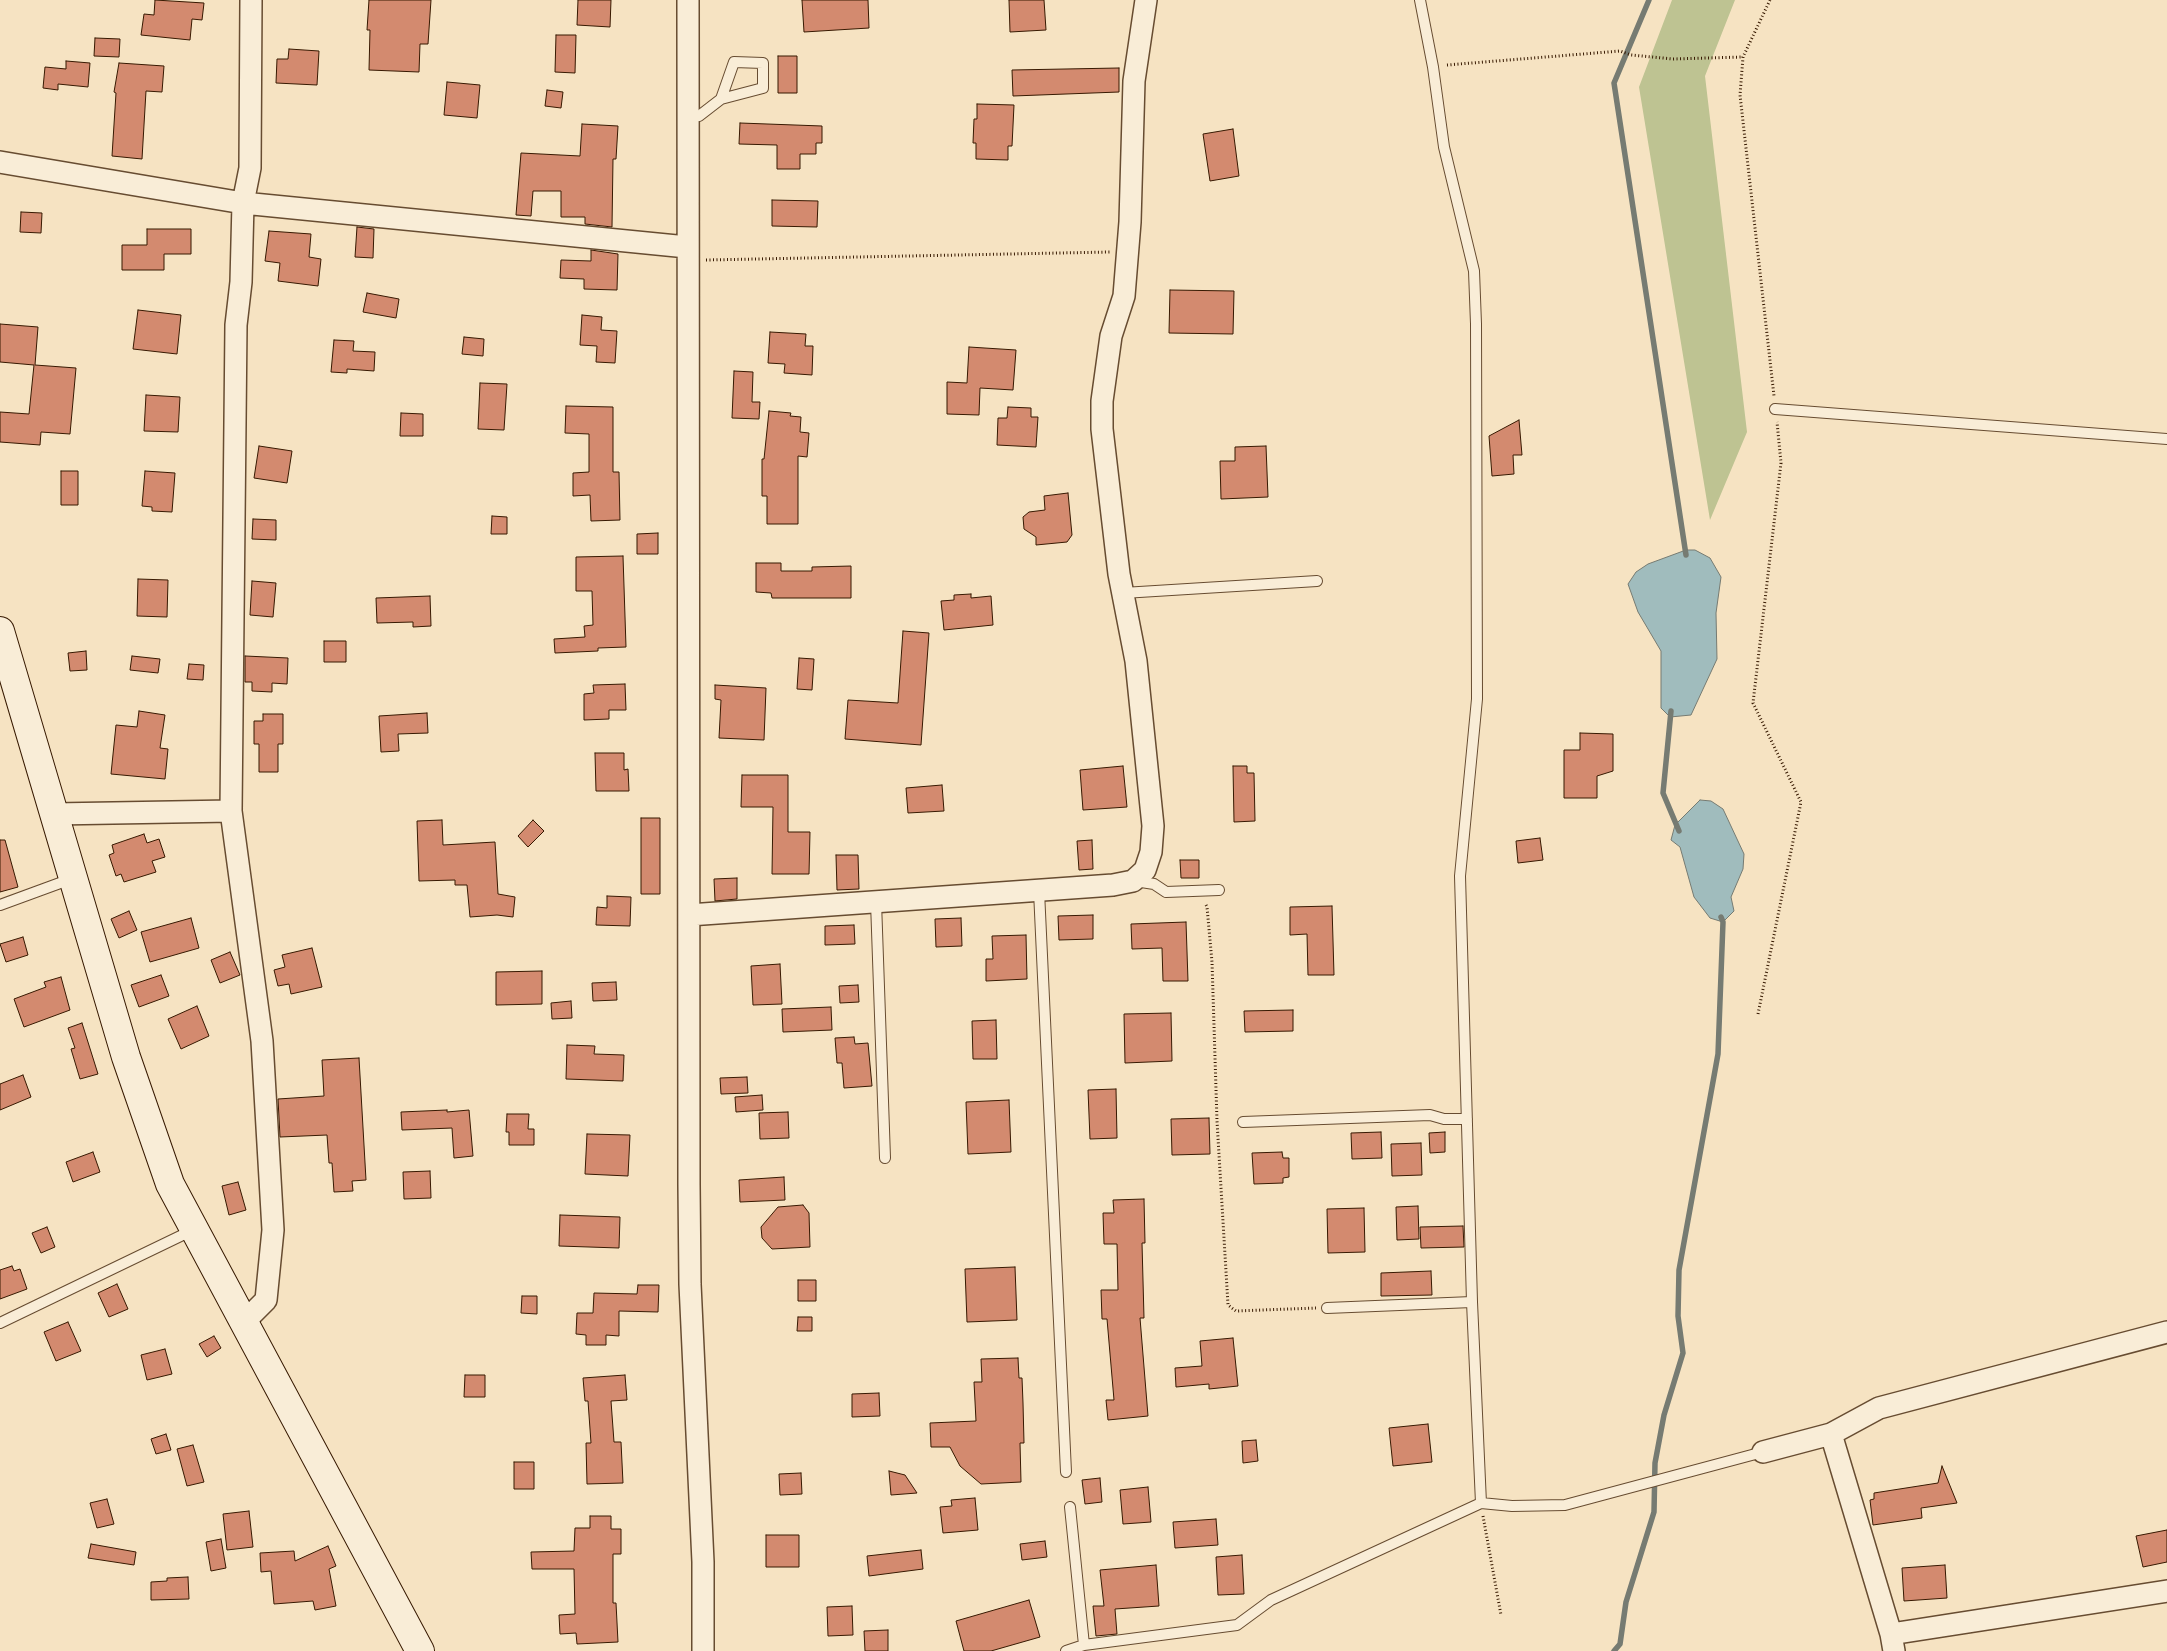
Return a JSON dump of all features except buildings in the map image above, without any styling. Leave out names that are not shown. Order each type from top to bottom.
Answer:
[{"type":"street","points":[[243,1323],[266,1300],[273,1230],[262,1041],[231,811],[236,325],[241,282],[243,203],[250,168],[251,0]]},
{"type":"street","points":[[688,0],[688,1185],[690,1284],[703,1562],[703,1651]]},
{"type":"street","points":[[689,915],[1113,885],[1133,881],[1145,870],[1151,852],[1154,826],[1136,660],[1122,593],[1102,429],[1102,402],[1111,336],[1124,296],[1128,251],[1134,81],[1146,0]]},
{"type":"street","points":[[0,162],[243,203],[688,254]]},
{"type":"street","points":[[0,631],[126,1057],[170,1184],[420,1651]]},
{"type":"street","points":[[54,814],[231,811]]},
{"type":"street","points":[[1763,1452],[1831,1434],[1879,1408],[2167,1332]]},
{"type":"street","points":[[1831,1434],[1892,1643],[2167,1591]]},
{"type":"lane","points":[[1420,0],[1434,67],[1444,147],[1474,272],[1476,324],[1477,698],[1460,876],[1472,1302],[1481,1503]]},
{"type":"lane","points":[[688,117],[699,116],[721,99],[763,88],[764,63],[734,62],[721,99]]},
{"type":"lane","points":[[1776,409],[2167,439]]},
{"type":"lane","points":[[1122,593],[1317,581]]},
{"type":"lane","points":[[0,905],[72,878]]},
{"type":"lane","points":[[1133,881],[1154,884],[1166,892],[1219,890]]},
{"type":"lane","points":[[1039,890],[1066,1472]]},
{"type":"lane","points":[[876,902],[885,1158]]},
{"type":"lane","points":[[1243,1122],[1430,1115],[1444,1119],[1467,1119]]},
{"type":"lane","points":[[0,1323],[193,1230]]},
{"type":"lane","points":[[1327,1308],[1472,1302]]},
{"type":"lane","points":[[1066,1651],[1084,1645],[1237,1625],[1271,1600],[1481,1503],[1512,1506],[1565,1504],[1763,1452]]},
{"type":"lane","points":[[1070,1507],[1084,1645]]},
{"type":"path","points":[[1758,1014],[1801,802],[1753,703],[1781,464],[1740,95],[1743,57],[1770,0]]},
{"type":"path","points":[[1434,67],[1620,51],[1631,55],[1642,54],[1673,59],[1743,57]]},
{"type":"path","points":[[688,254],[1128,251]]},
{"type":"path","points":[[1194,891],[1207,907],[1208,916],[1228,1305],[1236,1311],[1327,1308]]},
{"type":"path","points":[[1481,1503],[1501,1615]]},
{"type":"green space","points":[[1672,0],[1735,0],[1705,76],[1747,432],[1710,520],[1639,87]]},
{"type":"water","points":[[1686,550],[1695,550],[1710,558],[1721,577],[1716,613],[1717,659],[1691,715],[1670,717],[1661,708],[1661,651],[1638,612],[1628,584],[1636,572],[1648,564]]},
{"type":"water","points":[[1700,800],[1711,801],[1723,809],[1744,854],[1743,869],[1731,897],[1734,911],[1723,922],[1710,918],[1694,897],[1680,847],[1671,840],[1675,825]]},
{"type":"waterway","points":[[1649,0],[1614,83],[1686,555]]},
{"type":"waterway","points":[[1671,711],[1663,793],[1679,831]]},
{"type":"waterway","points":[[1614,1651],[1620,1644],[1626,1602],[1654,1512],[1655,1463],[1664,1415],[1683,1353],[1678,1316],[1679,1270],[1718,1054],[1723,922],[1721,917]]}]
